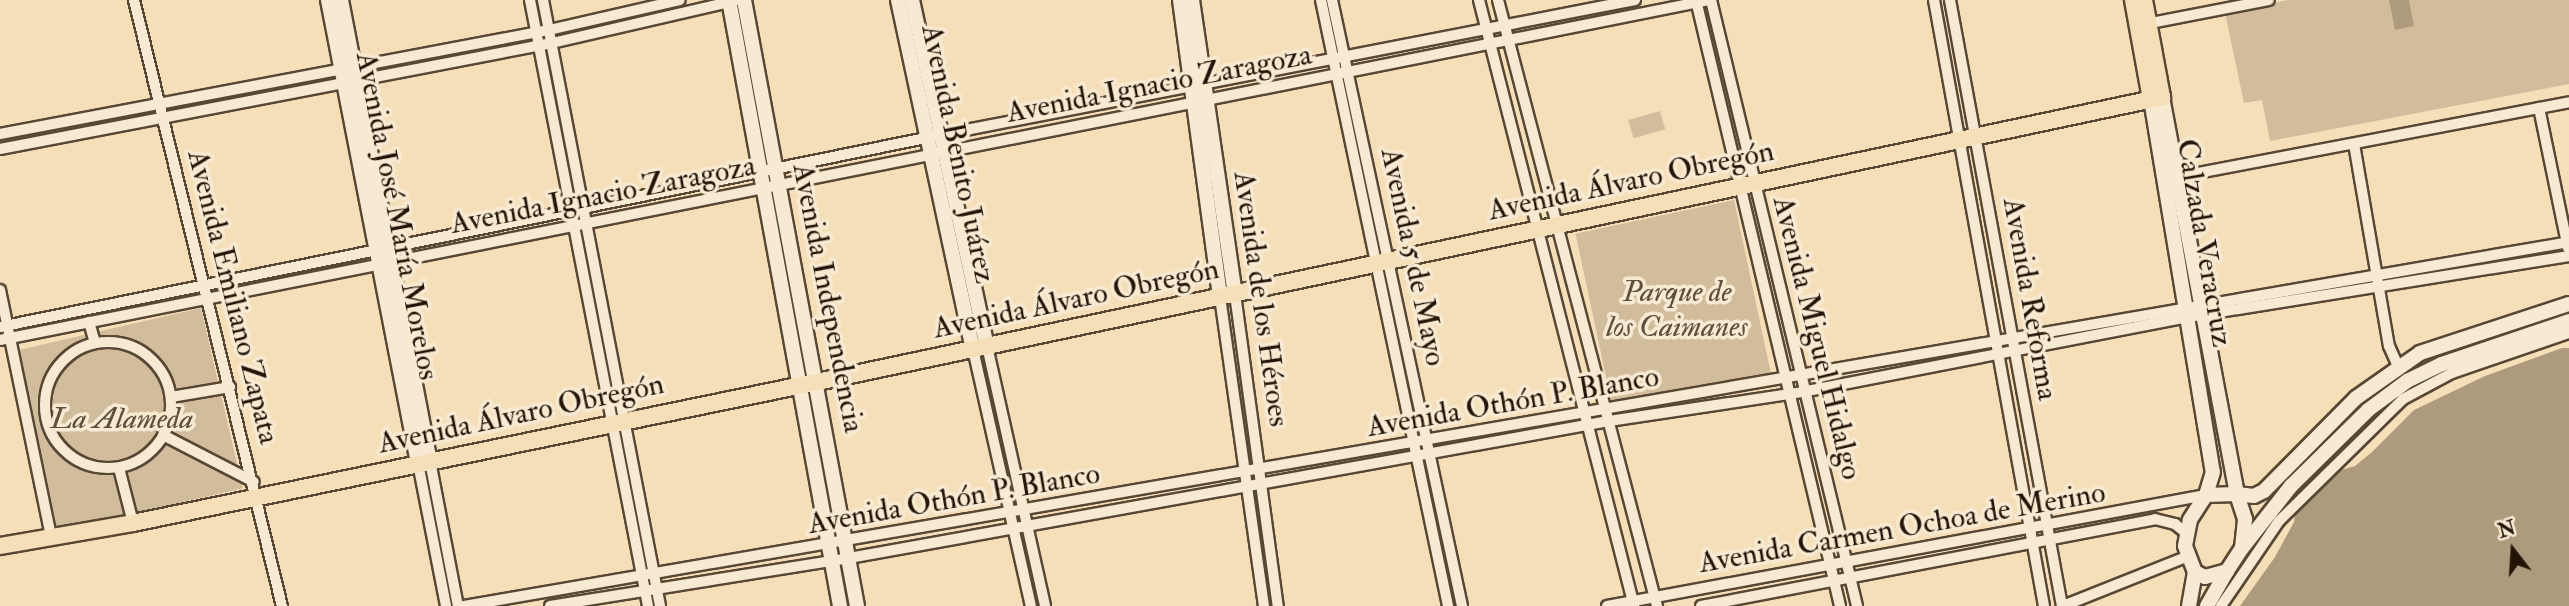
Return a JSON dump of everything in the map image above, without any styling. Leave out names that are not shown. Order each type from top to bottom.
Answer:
[{"type":"main road","name":"Avenida José María Morelos","points":[[328,0],[349,73]]},
{"type":"main road","name":"Avenida José María Morelos","points":[[341,0],[349,73],[424,462]]},
{"type":"main road","name":"Avenida Benito Juárez","points":[[898,0],[934,136]]},
{"type":"main road","name":"Avenida Benito Juárez","points":[[912,0],[937,153],[980,347]]},
{"type":"main road","name":"Avenida de los Héroes","points":[[1180,0],[1200,93]]},
{"type":"main road","name":"Avenida de los Héroes","points":[[1192,0],[1200,93],[1227,295]]},
{"type":"main road","name":"Calzada Veracruz","points":[[2133,0],[2143,25],[2193,310],[2213,472],[2206,495]]},
{"type":"main road","name":"Calzada Veracruz","points":[[2143,25],[2144,0]]},
{"type":"main road","name":"Avenida Independencia","points":[[735,1],[779,178],[857,606]]},
{"type":"main road","name":"Avenida Independencia","points":[[735,1],[762,181],[840,606]]},
{"type":"main road","name":"Avenida Álvaro Obregón","points":[[0,546],[134,523],[256,490],[424,462],[817,382],[2156,98]]},
{"type":"main road","points":[[774,250],[792,245]]},
{"type":"main road","points":[[2227,571],[2205,577],[2195,572],[2186,557],[2186,533],[2196,506],[2206,495],[2254,496],[2264,491],[2356,398],[2398,366],[2448,342],[2569,304]]},
{"type":"main road","name":"Calzada Veracruz","points":[[2193,310],[2237,494]]},
{"type":"main road","points":[[2207,606],[2242,548],[2291,486],[2368,410],[2407,381],[2442,363],[2569,321]]},
{"type":"main road","points":[[791,346],[810,343]]},
{"type":"main road","points":[[2237,494],[2245,519],[2242,548]]},
{"type":"main road","points":[[2189,606],[2195,572]]},
{"type":"street","name":"Avenida Emiliano Zapata","points":[[134,0],[256,490],[282,606]]},
{"type":"street","points":[[530,0],[571,213],[656,576],[660,606]]},
{"type":"street","points":[[543,0],[588,223],[648,606]]},
{"type":"street","points":[[0,149],[161,110],[349,73],[680,0]]},
{"type":"street","name":"Avenida 5 de Mayo","points":[[1321,0],[1339,59]]},
{"type":"street","name":"Avenida 5 de Mayo","points":[[1332,0],[1339,59],[1381,263],[1416,457],[1448,606]]},
{"type":"street","points":[[1479,0],[1633,604]]},
{"type":"street","points":[[1498,0],[1656,602]]},
{"type":"street","name":"Avenida Ignacio Zaragoza","points":[[5,339],[209,300],[571,213],[937,153],[1200,93],[1269,72],[1634,0]]},
{"type":"street","name":"Avenida Ignacio Zaragoza","points":[[779,178],[934,136],[1200,93],[1271,87],[1710,0]]},
{"type":"street","name":"Avenida Miguel Hidalgo","points":[[1710,0],[1788,394],[1840,606]]},
{"type":"street","name":"Avenida Reforma","points":[[1934,0],[2012,338],[2062,606]]},
{"type":"street","name":"Avenida Reforma","points":[[1950,0],[1996,341],[2044,606]]},
{"type":"street","points":[[2143,25],[2269,0]]},
{"type":"street","points":[[349,73],[539,46],[735,1]]},
{"type":"street","name":"Avenida Miguel Hidalgo","points":[[1696,1],[1800,377],[1857,606]]},
{"type":"street","points":[[1269,72],[1271,87]]},
{"type":"street","points":[[2170,179],[2569,102]]},
{"type":"street","points":[[2539,108],[2569,248]]},
{"type":"street","points":[[0,134],[161,110]]},
{"type":"street","points":[[2354,144],[2389,346],[2398,366]]},
{"type":"street","name":"Avenida Ignacio Zaragoza","points":[[4,326],[205,287],[575,227],[762,181]]},
{"type":"street","name":"Avenida Othón P. Blanco","points":[[464,606],[643,577],[830,553],[849,558],[1609,421],[1802,392],[1999,356],[2193,310],[2377,275],[2569,248]]},
{"type":"street","name":"Avenida Othón P. Blanco","points":[[551,606],[645,591],[830,553],[846,543],[1606,409],[1786,380],[2012,338],[2464,273],[2569,248]]},
{"type":"street","points":[[2462,261],[2464,273]]},
{"type":"street","name":"Avenida 5 de Mayo","points":[[1381,263],[1429,441],[1462,606]]},
{"type":"street","points":[[0,290],[5,339],[29,424],[51,537]]},
{"type":"street","name":"Avenida de los Héroes","points":[[1227,295],[1259,471],[1278,606]]},
{"type":"street","name":"Avenida de los Héroes","points":[[1227,295],[1245,474],[1264,606]]},
{"type":"street","points":[[89,322],[94,343]]},
{"type":"street","points":[[2221,606],[2279,521],[2403,400],[2452,373],[2569,333]]},
{"type":"street","points":[[94,343],[120,343],[144,352],[161,370],[171,397],[170,419],[163,435],[142,459],[119,468],[95,468],[73,459],[55,442],[45,420],[44,395],[54,372],[71,353],[94,343]]},
{"type":"street","name":"Avenida Benito Juárez","points":[[980,347],[1024,512],[1045,606]]},
{"type":"street","name":"Avenida Benito Juárez","points":[[980,347],[1013,527],[1031,606]]},
{"type":"street","points":[[171,397],[230,387]]},
{"type":"street","points":[[29,424],[45,420]]},
{"type":"street","points":[[163,435],[256,490]]},
{"type":"street","name":"Avenida José María Morelos","points":[[424,462],[446,606]]},
{"type":"street","name":"Avenida José María Morelos","points":[[424,462],[458,606]]},
{"type":"street","points":[[119,468],[134,523]]},
{"type":"street","name":"Avenida Carmen Ochoa de Merino","points":[[1607,606],[1656,602],[1830,566],[2206,495]]},
{"type":"street","name":"Avenida Carmen Ochoa de Merino","points":[[1701,606],[2034,545],[2155,519],[2175,524],[2186,533]]},
{"type":"street","points":[[2062,606],[2186,557]]},
{"type":"green space","points":[[2288,0],[2569,0],[2569,84],[2270,141],[2262,100],[2244,103],[2225,13]]},
{"type":"green space","points":[[1660,111],[1665,129],[1634,138],[1628,120]]},
{"type":"green space","name":"Parque de los Caimanes","points":[[1734,200],[1771,374],[1613,408],[1576,234]]},
{"type":"green space","name":"La Alameda","points":[[201,308],[243,488],[49,533],[7,353]]},
{"type":"shaded area","points":[[2389,0],[2409,0],[2414,26],[2395,30]]},
{"type":"shaded area","points":[[2562,348],[2569,348],[2569,606],[2240,606],[2275,557],[2294,522],[2296,510],[2334,472],[2355,466],[2414,410],[2485,376]]}]
